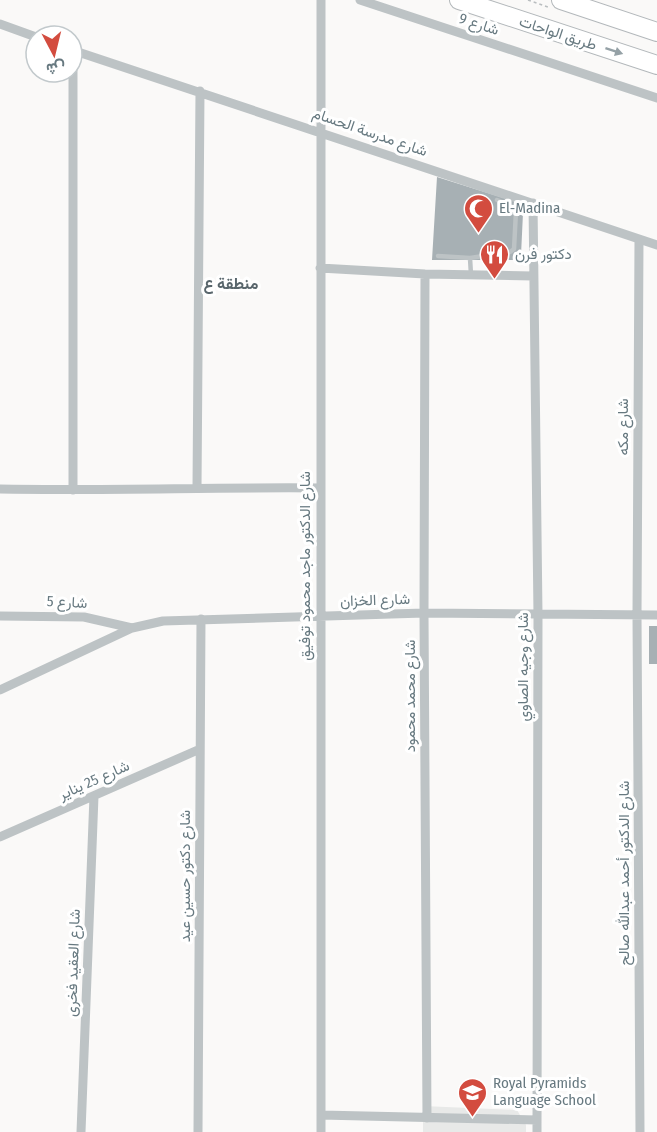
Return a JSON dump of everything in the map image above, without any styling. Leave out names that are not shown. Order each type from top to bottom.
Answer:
[{"type":"highway","name":"طريق الواحات","points":[[459,0],[657,65]]},
{"type":"highway","points":[[561,0],[657,32]]},
{"type":"street","name":"شارع الدكتور ماجد محمود توفيق","points":[[321,0],[319,616],[321,1132]]},
{"type":"street","name":"شارع 9","points":[[360,0],[657,98]]},
{"type":"street","points":[[0,24],[24,33]]},
{"type":"street","name":"شارع مدرسة الحسام","points":[[84,54],[657,245]]},
{"type":"street","points":[[72,84],[73,490]]},
{"type":"street","points":[[197,487],[200,92]]},
{"type":"street","name":"شارع وجيه الصاوي","points":[[533,203],[538,615],[537,1132]]},
{"type":"street","name":"شارع مكه","points":[[637,615],[639,240]]},
{"type":"street","points":[[320,268],[425,274],[533,276]]},
{"type":"street","name":"شارع محمد محمود","points":[[425,274],[424,614],[427,1118]]},
{"type":"street","points":[[0,489],[197,487],[320,489]]},
{"type":"street","name":"شارع الخزان","points":[[0,690],[132,628],[163,621],[424,614],[657,615]]},
{"type":"street","name":"شارع الدكتور أحمد عبدالله صالح","points":[[637,615],[640,1132]]},
{"type":"street","name":"شارع 5","points":[[0,616],[84,617],[132,628]]},
{"type":"street","name":"شارع دكتور حسين عيد","points":[[198,1132],[201,619]]},
{"type":"street","name":"شارع 25 يناير","points":[[0,837],[200,749]]},
{"type":"street","name":"شارع العقيد فخرى","points":[[81,1132],[94,796]]},
{"type":"street","points":[[321,1115],[537,1120]]},
{"type":"lane","points":[[497,200],[514,209]]},
{"type":"lane","points":[[438,256],[470,258],[510,252],[514,249],[514,209],[523,200]]},
{"type":"lane","points":[[470,258],[471,275]]},
{"type":"shaded area","name":"Royal Pyramids Language School","points":[[423,1106],[517,1110],[526,1125],[526,1132],[423,1132]]},
{"type":"building","name":"El-Madina","points":[[437,177],[516,202],[523,213],[521,255],[515,260],[432,260]]},
{"type":"building","points":[[649,626],[657,626],[657,664],[649,664]]},
{"type":"place","name":"El-Madina","points":[[478,234]]},
{"type":"place","name":"دكتور فرن","points":[[494,280]]},
{"type":"place","name":"Royal Pyramids Language School","points":[[472,1118]]},
{"type":"district","name":"منطقة ع","points":[[231,283]]}]
